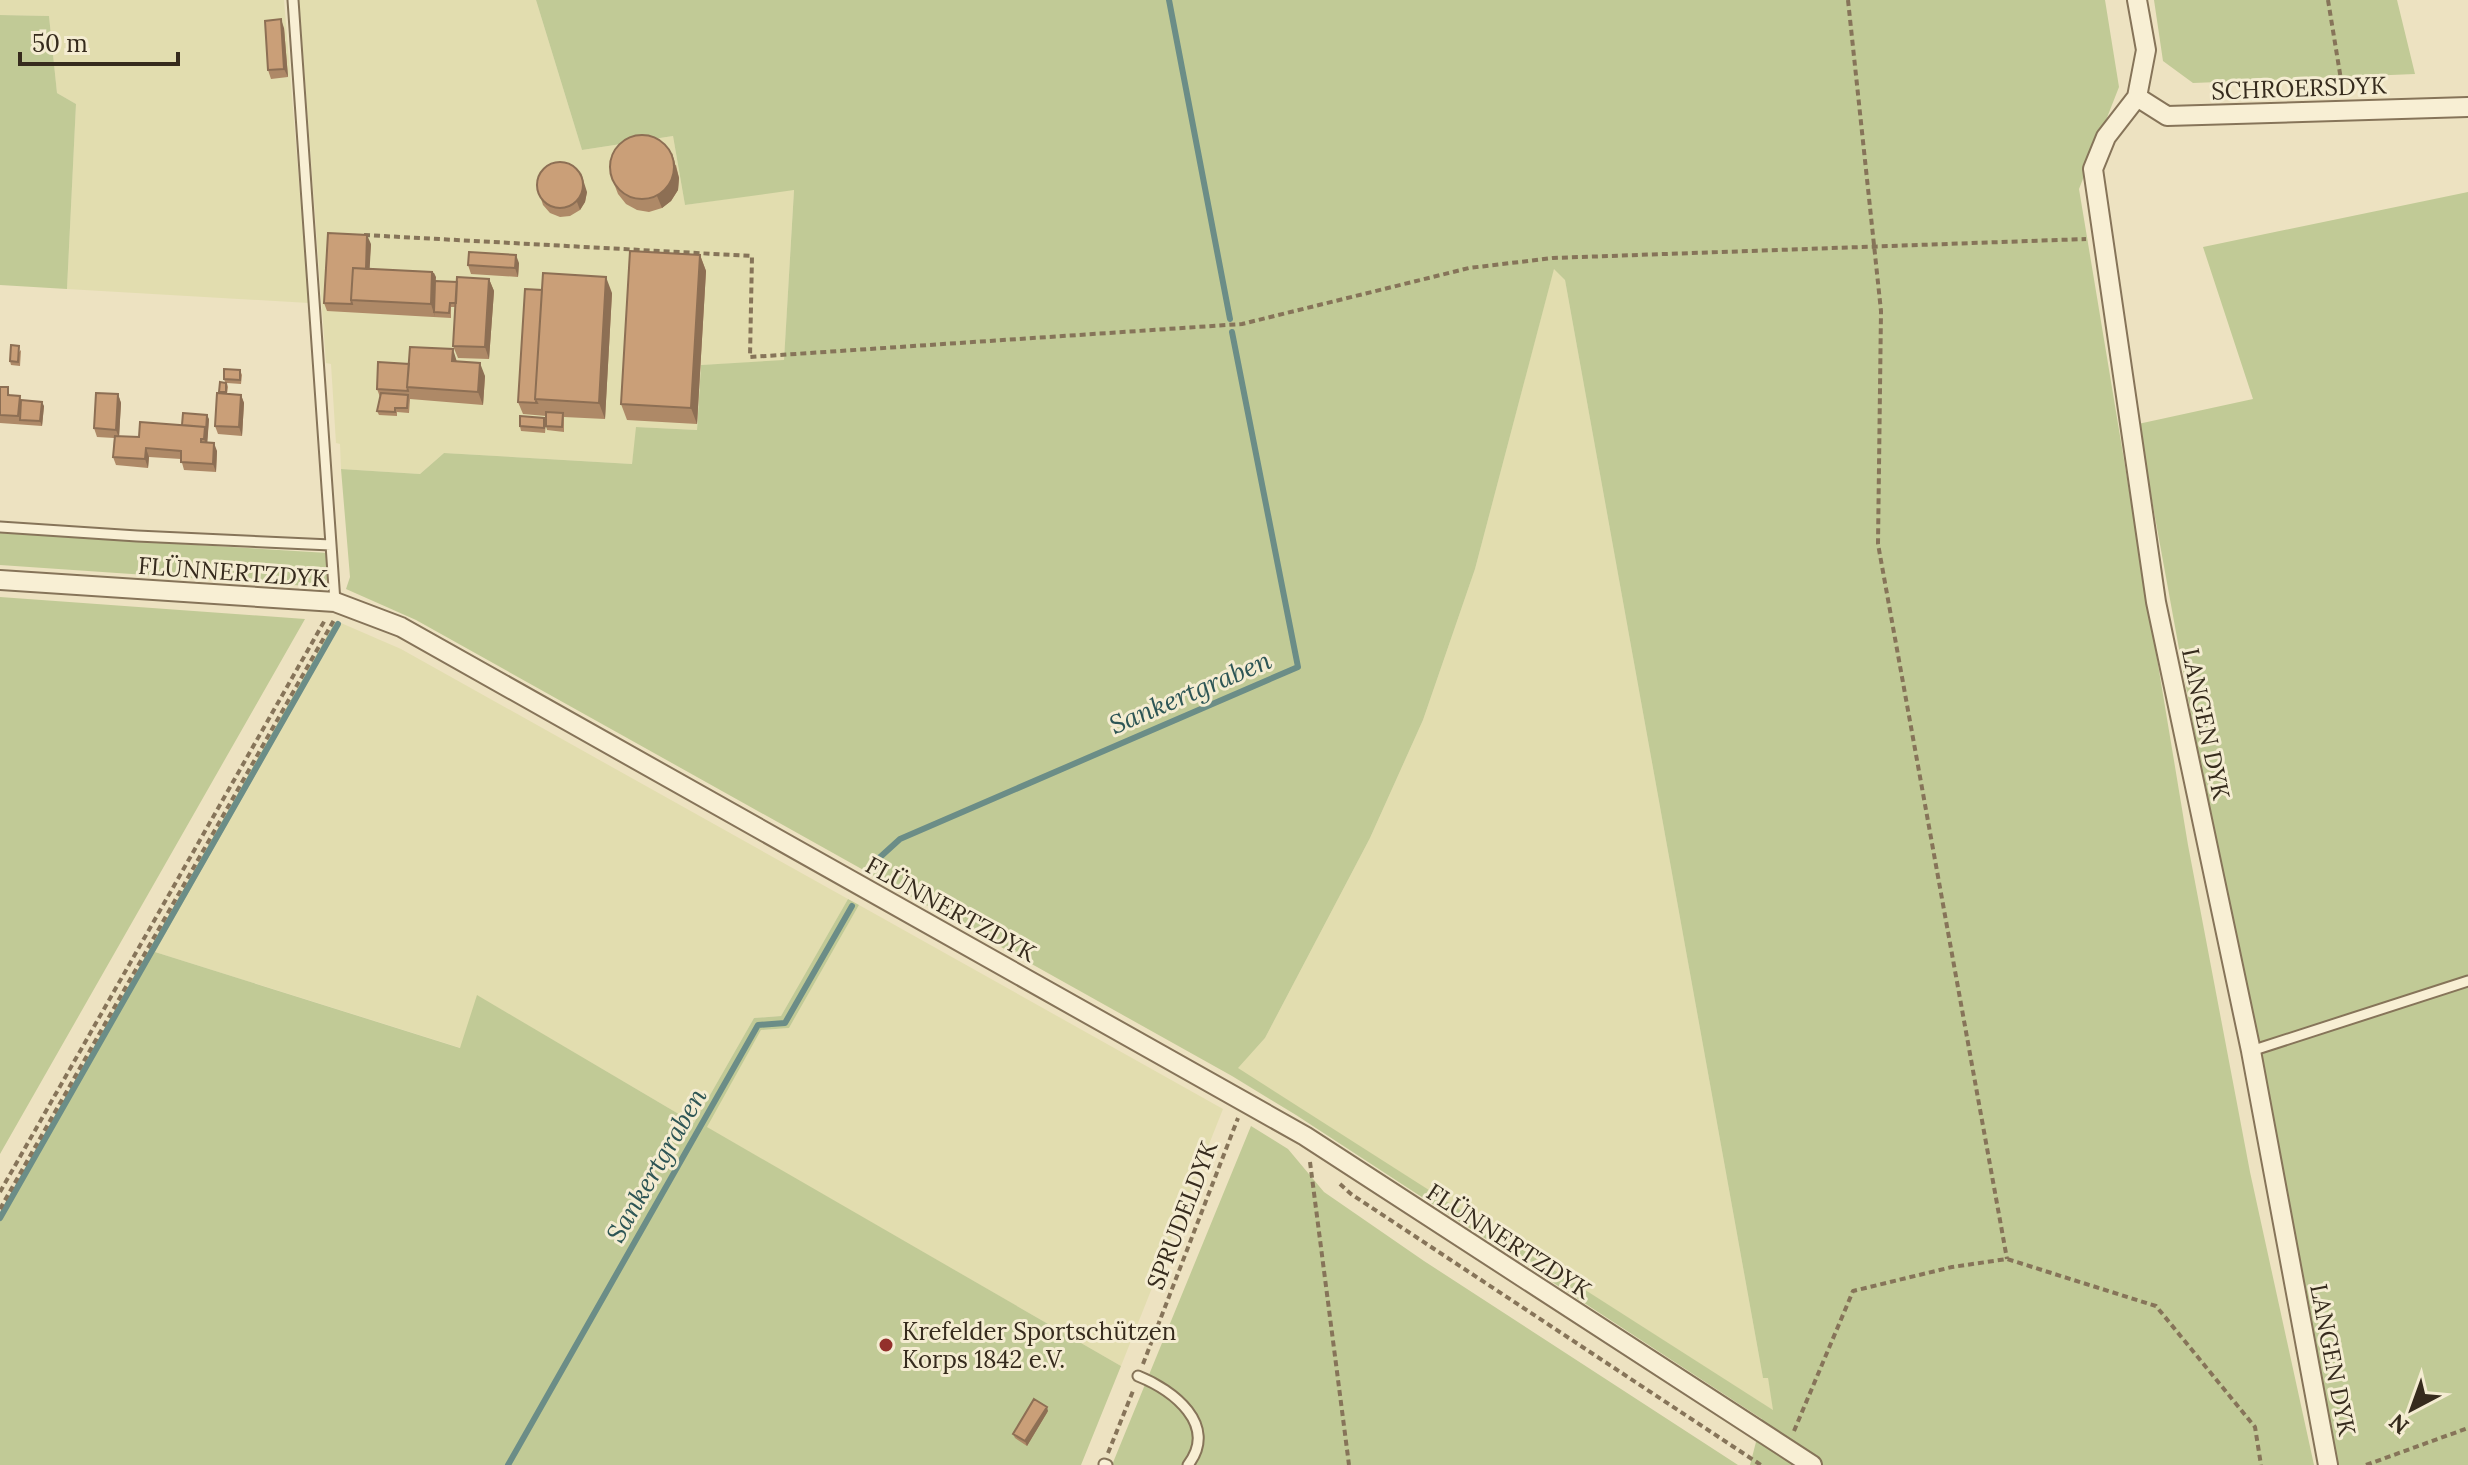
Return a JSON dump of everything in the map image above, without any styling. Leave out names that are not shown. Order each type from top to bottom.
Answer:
[{"type":"street","name":"LANGEN DYK","points":[[2137,0],[2146,50],[2137,97],[2106,137],[2093,169],[2156,602],[2251,1051],[2328,1465]]},
{"type":"street","name":"SCHROERSDYK","points":[[2137,97],[2167,116],[2468,107]]},
{"type":"street","name":"FLÜNNERTZDYK","points":[[0,580],[335,602],[401,627],[1305,1136],[1812,1465]]},
{"type":"lane","points":[[293,0],[335,602]]},
{"type":"lane","points":[[0,527],[331,545]]},
{"type":"lane","points":[[2251,1051],[2468,981]]},
{"type":"lane","points":[[1138,1376],[1157,1384],[1183,1403],[1199,1431],[1196,1454],[1188,1465]]},
{"type":"path","points":[[1848,0],[1881,311],[1878,544],[2007,1259]]},
{"type":"path","points":[[2328,0],[2346,111]]},
{"type":"path","points":[[357,235],[752,256],[750,357],[1242,324],[1469,268],[1553,258],[1873,245],[2075,241],[2103,236]]},
{"type":"path","points":[[0,1192],[335,602]]},
{"type":"path","points":[[0,1209],[335,620],[335,602]]},
{"type":"path","name":"SPRUDELDYK","points":[[1105,1464],[1241,1112]]},
{"type":"path","points":[[1320,1166],[1309,1156],[1349,1465]]},
{"type":"path","points":[[1330,1175],[1351,1194],[1761,1465]]},
{"type":"path","points":[[1786,1449],[1853,1291],[1952,1267],[2007,1259],[2156,1306],[2255,1427],[2261,1465]]},
{"type":"path","points":[[2366,1465],[2468,1428]]},
{"type":"shaded area","points":[[0,0],[284,0],[309,303],[67,289],[76,104],[57,93],[49,16],[0,15]]},
{"type":"shaded area","points":[[299,0],[536,0],[582,150],[673,136],[685,205],[794,189],[784,361],[701,365],[697,430],[637,427],[632,464],[444,453],[420,474],[341,469],[340,444],[336,443],[331,364],[326,363]]},
{"type":"shaded area","points":[[1554,268],[1565,280],[1763,1378],[1768,1378],[1774,1411],[1237,1068],[1265,1038],[1370,838],[1423,720],[1475,569]]},
{"type":"shaded area","points":[[341,623],[401,649],[848,899],[781,1016],[754,1018],[694,1123],[478,996],[461,1048],[155,952]]},
{"type":"shaded area","points":[[859,905],[1223,1109],[1121,1366],[706,1127],[761,1030],[789,1028]]},
{"type":"green space","points":[[536,0],[2105,0],[2119,87],[2079,189],[2188,845],[2250,1172],[2314,1465],[1750,1465],[1762,1419],[1296,1115],[1232,1076],[416,620],[346,589],[350,577],[341,469],[420,474],[444,453],[632,464],[636,427],[697,430],[701,365],[784,360],[794,190],[685,205],[673,136],[582,150]],"holes":[[[1554,269],[1565,280],[1763,1378],[1768,1378],[1773,1410],[1238,1068],[1265,1038],[1370,838],[1423,720],[1475,569]]]},
{"type":"green space","points":[[2154,0],[2397,0],[2415,74],[2193,83],[2163,61]]},
{"type":"green space","points":[[0,15],[49,16],[57,93],[76,104],[67,289],[0,285]]},
{"type":"green space","points":[[2468,192],[2468,1465],[2328,1465],[2138,424],[2253,399],[2203,247]]},
{"type":"green space","points":[[0,533],[328,553],[330,575],[322,587],[0,565]]},
{"type":"green space","points":[[0,597],[305,619],[0,1154]]},
{"type":"green space","points":[[335,622],[341,623],[155,952],[460,1048],[477,995],[694,1123],[754,1018],[781,1016],[848,899],[859,905],[789,1028],[761,1030],[707,1127],[1121,1366],[1081,1465],[0,1465],[0,1213]]},
{"type":"green space","points":[[1251,1126],[1288,1149],[1324,1192],[1424,1261],[1738,1465],[1112,1465]]},
{"type":"building","points":[[281,19],[284,69],[268,70],[265,21]]},
{"type":"building","points":[[642,135],[654,137],[665,144],[672,155],[672,179],[665,190],[654,197],[642,199],[630,197],[619,190],[612,179],[610,167],[612,155],[619,144],[630,137]]},
{"type":"building","points":[[560,162],[577,168],[583,185],[577,202],[560,208],[543,202],[537,185],[543,168]]},
{"type":"building","points":[[328,233],[367,235],[366,269],[353,268],[352,304],[324,303]]},
{"type":"building","points":[[630,251],[700,255],[691,408],[621,404]]},
{"type":"building","points":[[469,252],[516,255],[515,268],[468,265]]},
{"type":"building","points":[[353,268],[432,272],[431,304],[351,300]]},
{"type":"building","points":[[543,273],[606,277],[599,403],[535,399]]},
{"type":"building","points":[[457,277],[489,279],[485,347],[453,346]]},
{"type":"building","points":[[435,281],[457,282],[456,303],[450,303],[449,313],[434,312]]},
{"type":"building","points":[[525,289],[542,290],[537,403],[518,402]]},
{"type":"building","points":[[11,345],[19,346],[18,362],[10,361]]},
{"type":"building","points":[[410,347],[453,349],[452,361],[480,363],[478,392],[407,387]]},
{"type":"building","points":[[378,362],[409,364],[408,391],[377,389]]},
{"type":"building","points":[[224,369],[240,370],[240,380],[224,379]]},
{"type":"building","points":[[220,382],[226,383],[226,392],[219,392]]},
{"type":"building","points":[[0,387],[8,387],[8,395],[20,396],[18,416],[0,415]]},
{"type":"building","points":[[96,393],[118,394],[116,430],[94,428]]},
{"type":"building","points":[[217,393],[241,395],[239,427],[215,426]]},
{"type":"building","points":[[381,393],[408,395],[407,408],[395,408],[395,412],[377,411]]},
{"type":"building","points":[[21,400],[42,402],[40,421],[20,420]]},
{"type":"building","points":[[546,412],[563,413],[562,427],[546,426]]},
{"type":"building","points":[[183,413],[207,415],[206,431],[205,427],[182,425]]},
{"type":"building","points":[[520,416],[544,418],[544,428],[520,426]]},
{"type":"building","points":[[140,422],[205,427],[201,442],[214,443],[213,464],[181,462],[181,451],[146,448],[145,459],[113,457],[115,436],[139,437]]},
{"type":"building","points":[[1034,1399],[1047,1407],[1025,1441],[1013,1434]]},
{"type":"waterway","name":"Sankertgraben","points":[[1169,0],[1230,319]]},
{"type":"waterway","name":"Sankertgraben","points":[[878,859],[900,839],[1298,667],[1232,332]]},
{"type":"waterway","points":[[0,1218],[338,624]]},
{"type":"waterway","name":"Sankertgraben","points":[[508,1465],[758,1025],[785,1023],[852,906]]},
{"type":"place","name":"Krefelder Sportschützen Korps 1842 e.V.","points":[[886,1345]]}]
